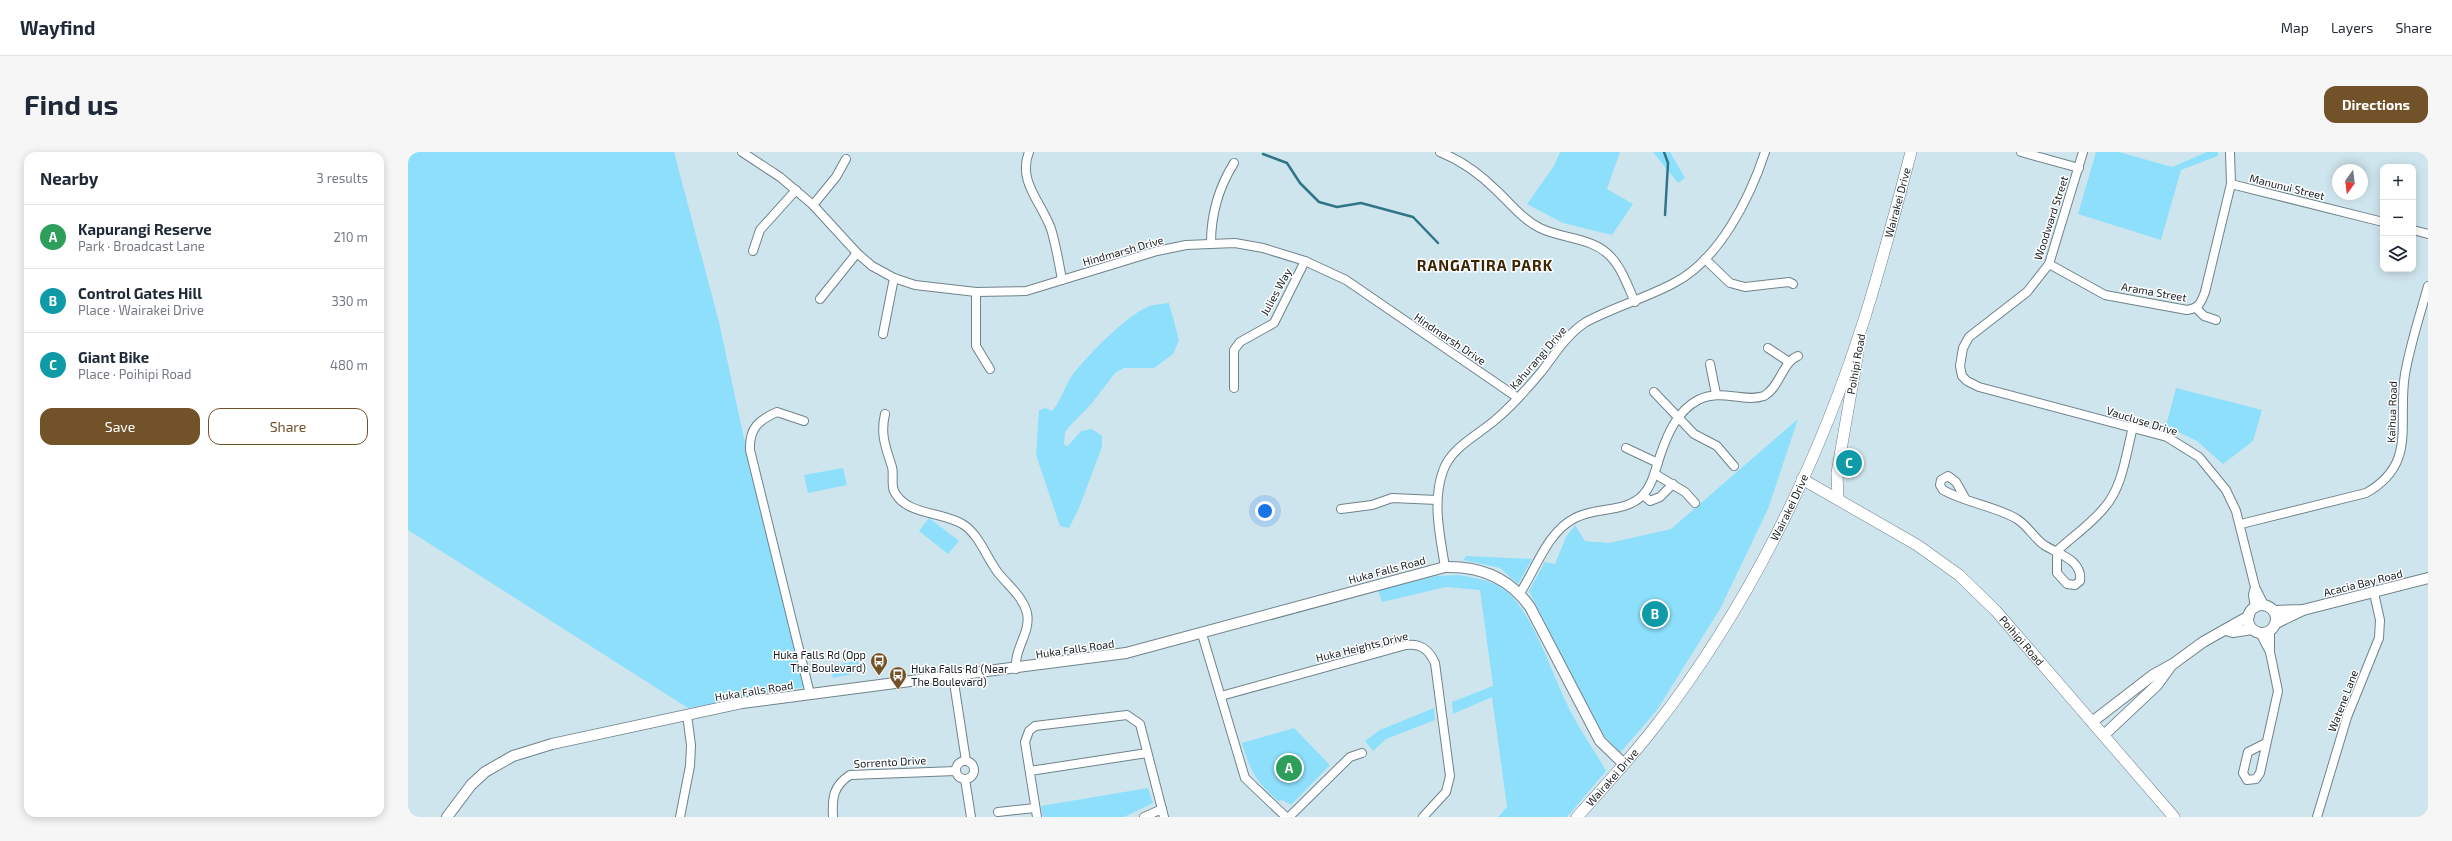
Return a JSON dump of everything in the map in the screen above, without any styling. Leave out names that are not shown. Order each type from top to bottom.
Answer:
[{"type":"main road","name":"Wairakei Drive","points":[[1577,817],[1654,728],[1711,646],[1750,583],[1802,479],[1830,413],[1863,324],[1911,152]]},
{"type":"main road","name":"Poihipi Road","points":[[1838,499],[1837,473],[1863,324]]},
{"type":"main road","name":"Poihipi Road","points":[[1802,479],[1917,545],[1959,575],[1996,610],[2174,817]]},
{"type":"street","name":"Hindmarsh Drive","points":[[742,152],[796,190],[813,205],[872,266],[894,278],[929,287],[976,292],[1026,292],[1157,251],[1211,243],[1263,248],[1305,261],[1346,280],[1518,398]]},
{"type":"street","points":[[1029,152],[1026,159],[1027,180],[1051,229],[1062,280]]},
{"type":"street","name":"Kahurangi Drive","points":[[1445,567],[1437,500],[1442,472],[1450,458],[1459,448],[1494,421],[1518,398],[1565,340],[1586,323],[1676,282],[1705,259],[1720,243],[1732,223],[1765,152]]},
{"type":"street","points":[[2021,152],[2079,168]]},
{"type":"street","name":"Woodward Street","points":[[1962,376],[1960,358],[1969,337],[2027,292],[2049,264],[2084,152]]},
{"type":"street","name":"Arama Street","points":[[2049,264],[2105,295],[2187,310],[2196,308],[2200,304],[2205,292],[2232,184],[2230,152]]},
{"type":"street","points":[[1444,153],[1481,177],[1524,218],[1539,228],[1559,236],[1588,242],[1610,256],[1619,267],[1634,302]]},
{"type":"street","points":[[813,205],[836,177],[846,159]]},
{"type":"street","points":[[1211,243],[1215,206],[1223,180],[1234,163]]},
{"type":"street","name":"Manunui Street","points":[[2232,184],[2380,221]]},
{"type":"street","points":[[752,251],[760,230],[796,190]]},
{"type":"street","points":[[2416,231],[2428,234]]},
{"type":"street","points":[[820,299],[857,252]]},
{"type":"street","points":[[1705,259],[1730,283],[1746,287],[1790,282],[1793,284]]},
{"type":"street","name":"Julies Way","points":[[1234,388],[1234,350],[1240,342],[1274,323],[1305,261]]},
{"type":"street","points":[[883,334],[894,278]]},
{"type":"street","name":"Kaihua Road","points":[[2241,524],[2366,493],[2379,486],[2390,476],[2398,463],[2402,448],[2405,374],[2428,286]]},
{"type":"street","points":[[976,292],[976,346],[990,369]]},
{"type":"street","points":[[2196,308],[2204,316],[2216,320]]},
{"type":"street","points":[[1768,348],[1789,362]]},
{"type":"street","points":[[1520,593],[1552,537],[1566,524],[1575,518],[1588,513],[1619,508],[1643,495],[1655,474],[1658,463],[1678,418],[1687,407],[1699,400],[1716,394],[1764,396],[1770,393],[1789,362],[1798,356]]},
{"type":"street","points":[[1710,364],[1716,394]]},
{"type":"street","name":"Vaucluse Drive","points":[[1962,376],[1967,381],[1980,387],[2133,427],[2167,438],[2199,457],[2226,490],[2241,524],[2255,587],[2253,595],[2256,610]]},
{"type":"street","points":[[1654,392],[1694,434],[1717,446],[1734,466]]},
{"type":"street","points":[[804,422],[777,412],[755,425],[749,439],[750,450],[810,694]]},
{"type":"street","points":[[885,414],[883,442],[892,468],[894,490],[900,500],[909,506],[964,525],[973,534],[999,573],[1022,601],[1028,624],[1018,649],[1016,668]]},
{"type":"street","points":[[1965,498],[2017,519],[2041,544],[2056,551],[2105,508],[2112,497],[2118,482],[2133,427]]},
{"type":"street","points":[[1626,448],[1658,463]]},
{"type":"street","points":[[1655,474],[1673,484],[1695,503]]},
{"type":"street","points":[[1643,495],[1650,501],[1660,497],[1673,484]]},
{"type":"street","points":[[1341,509],[1372,504],[1392,498],[1437,500]]},
{"type":"street","name":"Huka Falls Road","points":[[446,817],[471,786],[486,772],[513,756],[552,744],[742,703],[1103,658],[1202,634],[1445,567],[1463,566],[1492,574],[1520,593],[1530,606],[1600,741],[1624,764]]},
{"type":"street","name":"Acacia Bay Road","points":[[2274,611],[2303,610],[2428,578]]},
{"type":"street","name":"Watene Lane","points":[[2318,817],[2347,717],[2379,638],[2380,620],[2374,593]]},
{"type":"street","points":[[2266,743],[2278,691],[2270,652],[2274,611],[2256,610],[2256,631],[2270,652]]},
{"type":"street","name":"Acacia Bay Road","points":[[2092,722],[2153,675],[2172,664],[2203,642],[2226,630],[2256,610]]},
{"type":"street","name":"Acacia Bay Road","points":[[2226,630],[2233,632],[2256,631],[2273,627],[2303,610]]},
{"type":"street","points":[[1202,634],[1245,778],[1286,817]]},
{"type":"street","name":"Huka Heights Drive","points":[[1221,696],[1406,645],[1414,644],[1424,647],[1430,653],[1435,663],[1450,776],[1446,792],[1423,817]]},
{"type":"street","name":"Acacia Bay Road","points":[[2104,735],[2157,685],[2172,664]]},
{"type":"street","points":[[953,676],[966,761]]},
{"type":"street","points":[[680,817],[690,766],[691,745],[687,715]]},
{"type":"street","points":[[1037,817],[1025,742],[1029,731],[1035,726],[1127,715],[1140,724],[1163,813],[1144,817]]},
{"type":"street","points":[[1289,817],[1350,757],[1362,753]]},
{"type":"street","points":[[1030,771],[1147,754]]},
{"type":"street","points":[[966,761],[972,764],[974,769],[973,776],[965,779],[959,777],[956,771],[958,765],[966,761]]},
{"type":"street","name":"Sorrento Drive","points":[[834,817],[835,790],[837,786],[850,775],[956,771]]},
{"type":"street","points":[[965,779],[971,817]]},
{"type":"street","points":[[998,812],[1035,808]]},
{"type":"shaded area","points":[[408,152],[674,152],[719,322],[755,489],[804,687],[688,708],[408,530]]},
{"type":"shaded area","points":[[1560,152],[1620,152],[1607,189],[1633,204],[1612,235],[1563,223],[1527,204],[1554,166]]},
{"type":"shaded area","points":[[1653,152],[1670,152],[1685,178],[1678,183]]},
{"type":"shaded area","points":[[2096,152],[2119,152],[2172,167],[2207,152],[2218,152],[2218,156],[2181,170],[2161,240],[2078,214]]},
{"type":"shaded area","points":[[1169,303],[1179,340],[1173,354],[1154,368],[1124,368],[1115,373],[1092,403],[1065,432],[1064,445],[1068,446],[1081,431],[1092,429],[1102,436],[1102,447],[1079,508],[1069,528],[1060,526],[1036,455],[1039,410],[1045,408],[1052,411],[1058,403],[1071,377],[1097,347],[1121,325],[1144,309],[1153,305]]},
{"type":"shaded area","points":[[2176,388],[2262,410],[2253,441],[2223,464],[2197,441],[2166,426]]},
{"type":"shaded area","points":[[1798,419],[1768,509],[1720,609],[1657,710],[1620,753],[1598,729],[1529,591],[1545,562],[1555,564],[1566,537],[1575,525],[1585,541],[1609,543],[1671,529]]},
{"type":"shaded area","points":[[843,468],[847,485],[808,493],[804,475]]},
{"type":"shaded area","points":[[929,518],[959,541],[948,554],[919,531]]},
{"type":"shaded area","points":[[1466,556],[1532,559],[1518,584],[1500,568],[1463,560]]},
{"type":"shaded area","points":[[1459,575],[1495,584],[1505,590],[1524,612],[1540,642],[1570,711],[1606,771],[1567,817],[1498,817],[1507,807],[1492,697],[1453,714],[1452,702],[1493,686],[1480,590],[1446,587],[1382,602],[1378,590],[1436,576]]},
{"type":"shaded area","points":[[861,660],[863,672],[833,678],[831,666]]},
{"type":"shaded area","points":[[1434,708],[1435,720],[1386,739],[1373,751],[1365,741],[1380,730]]},
{"type":"shaded area","points":[[1294,728],[1330,765],[1291,805],[1282,800],[1278,801],[1259,781],[1251,769],[1242,743]]},
{"type":"shaded area","points":[[1148,788],[1153,803],[1124,817],[1043,817],[1041,806]]},
{"type":"waterway","points":[[1664,152],[1668,163],[1665,215]]},
{"type":"waterway","points":[[1263,154],[1287,163],[1300,183],[1319,202],[1337,207],[1361,203],[1413,217],[1438,243]]},
{"type":"place","name":"Giant Bike","points":[[1849,463]]},
{"type":"place","name":"Control Gates Hill","points":[[1655,614]]},
{"type":"place","name":"Huka Falls Rd (Opp The Boulevard)","points":[[879,676]]},
{"type":"place","name":"Huka Falls Rd (Near The Boulevard)","points":[[898,690]]},
{"type":"place","name":"Kapurangi Reserve","points":[[1289,768]]},
{"type":"district","name":"RANGATIRA PARK","points":[[1485,266]]}]
